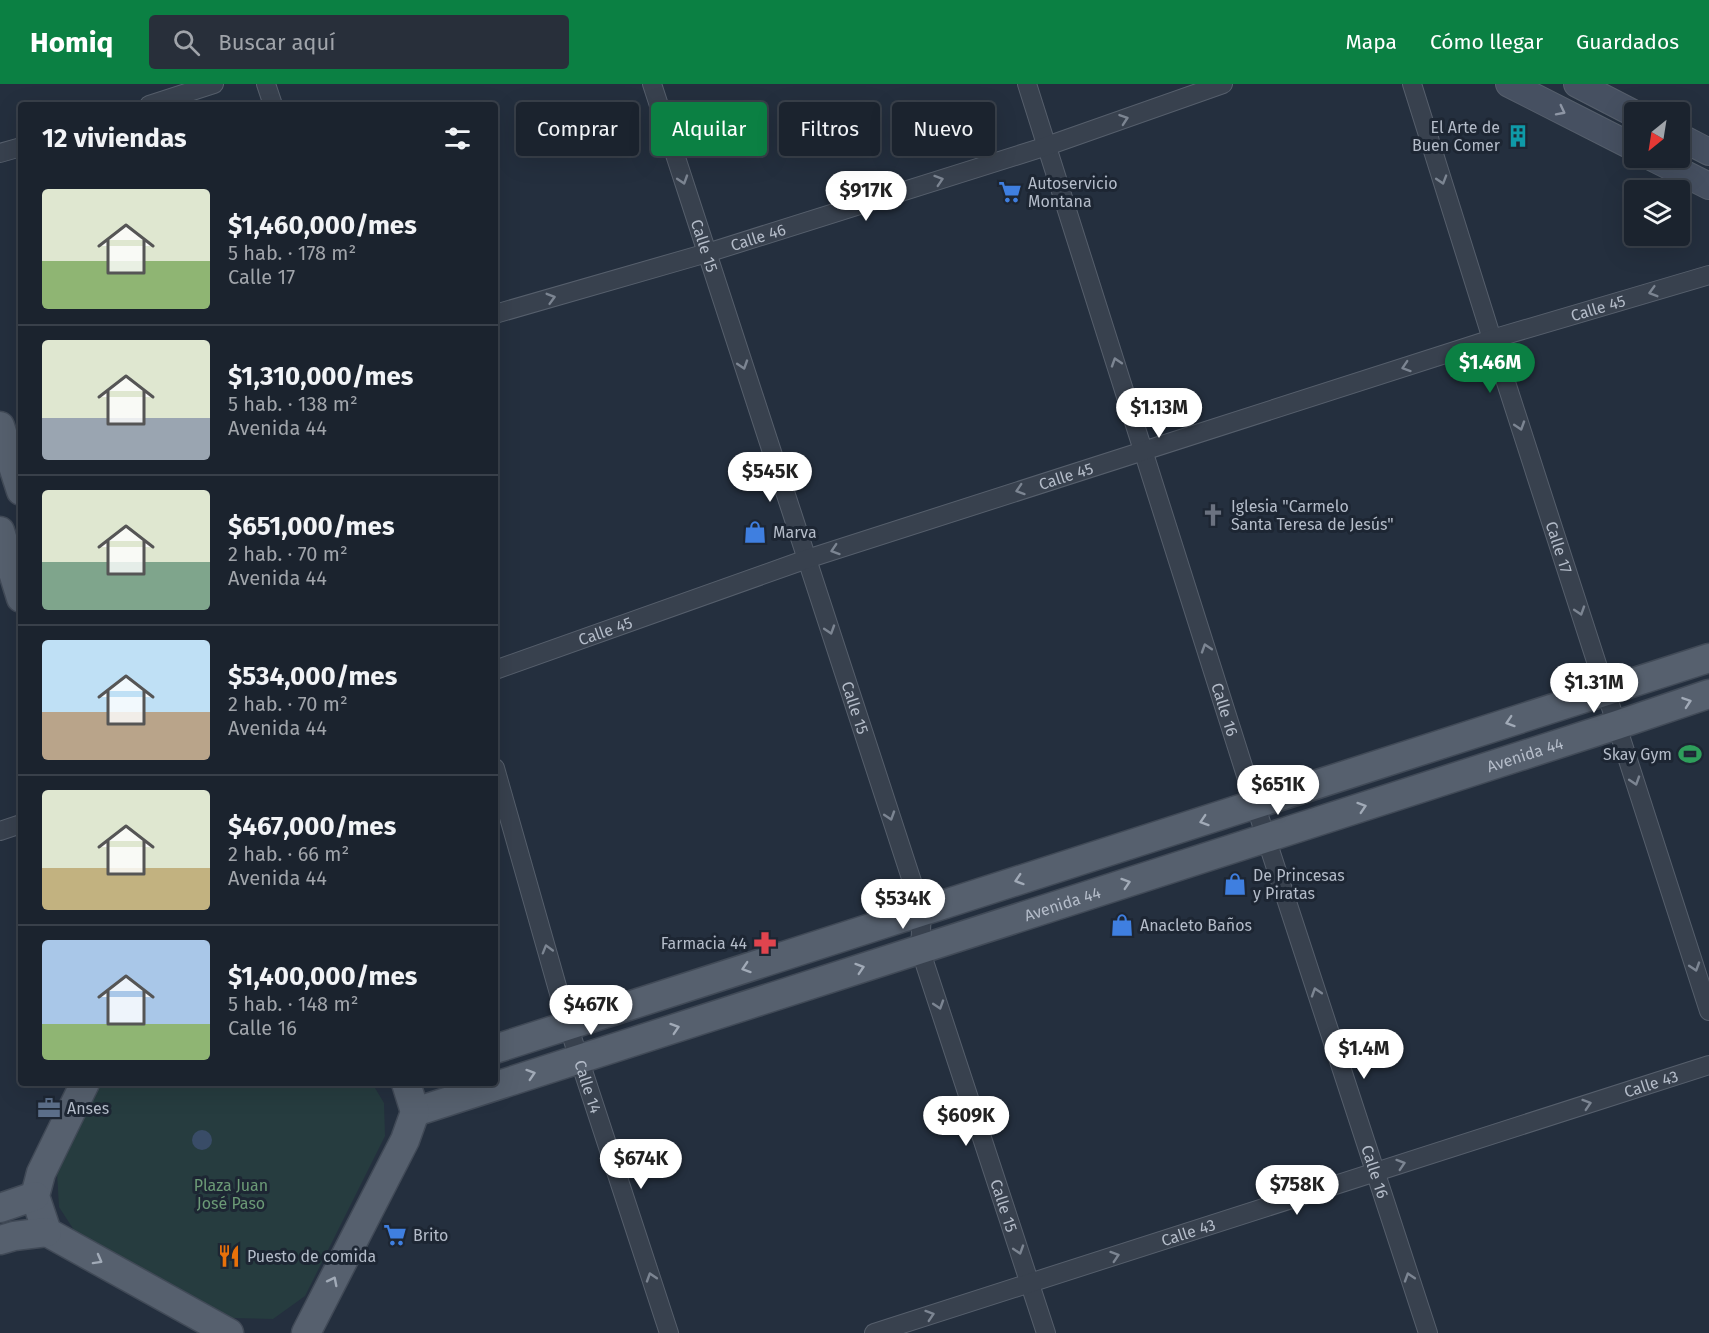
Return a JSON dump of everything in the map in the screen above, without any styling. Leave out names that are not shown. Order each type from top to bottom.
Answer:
[{"type":"main road","points":[[1509,84],[1624,142]]},
{"type":"main road","points":[[1577,84],[1624,108]]},
{"type":"main road","points":[[1690,142],[1709,152]]},
{"type":"main road","points":[[1673,168],[1709,186]]},
{"type":"main road","points":[[0,426],[14,475]]},
{"type":"main road","points":[[0,531],[18,588]]},
{"type":"main road","points":[[498,1048],[1709,658]]},
{"type":"main road","name":"Avenida 44","points":[[498,1085],[1709,694]]},
{"type":"main road","points":[[47,1232],[35,1196],[41,1173],[84,1086]]},
{"type":"main road","points":[[306,1333],[405,1140],[415,1112],[407,1086]]},
{"type":"main road","name":"Avenida 44","points":[[415,1112],[495,1086]]},
{"type":"main road","points":[[0,1208],[35,1196]]},
{"type":"main road","points":[[0,1240],[47,1232],[229,1333]]},
{"type":"street","points":[[158,102],[214,84]]},
{"type":"street","points":[[266,84],[272,102]]},
{"type":"street","name":"Calle 15","points":[[652,84],[922,912],[920,949],[1046,1333]]},
{"type":"street","name":"Calle 16","points":[[1028,84],[1255,804],[1428,1333]]},
{"type":"street","name":"Calle 46","points":[[498,313],[707,253],[1047,146],[1223,84]]},
{"type":"street","name":"Calle 17","points":[[1412,84],[1709,1011]]},
{"type":"street","points":[[0,153],[18,148]]},
{"type":"street","name":"Calle 45","points":[[498,669],[807,559],[1492,339],[1709,275]]},
{"type":"street","name":"Calle 14","points":[[498,779],[568,1025],[669,1333]]},
{"type":"street","points":[[0,831],[18,825]]},
{"type":"street","name":"Calle 43","points":[[874,1333],[1709,1065]]},
{"type":"green space","name":"Plaza Juan José Paso","points":[[100,1086],[374,1086],[384,1103],[385,1136],[305,1296],[273,1319],[230,1318],[83,1244],[59,1207],[57,1172]]},
{"type":"water","points":[[202,1130],[209,1133],[212,1140],[209,1147],[202,1150],[195,1147],[192,1140],[195,1133]]},
{"type":"place","name":"El Arte de Buen Comer","points":[[1518,136]]},
{"type":"place","name":"Autoservicio Montana","points":[[1010,192]]},
{"type":"place","name":"Iglesia \"Carmelo Santa Teresa de Jesús\"","points":[[1213,515]]},
{"type":"place","name":"Marva","points":[[755,532]]},
{"type":"place","name":"Skay Gym","points":[[1690,754]]},
{"type":"place","name":"De Princesas y Piratas","points":[[1235,884]]},
{"type":"place","name":"Anacleto Baños","points":[[1122,925]]},
{"type":"place","name":"Farmacia 44","points":[[765,943]]},
{"type":"place","name":"Anses","points":[[49,1108]]},
{"type":"place","name":"Brito","points":[[395,1235]]},
{"type":"place","name":"Puesto de comida","points":[[229,1256]]}]
